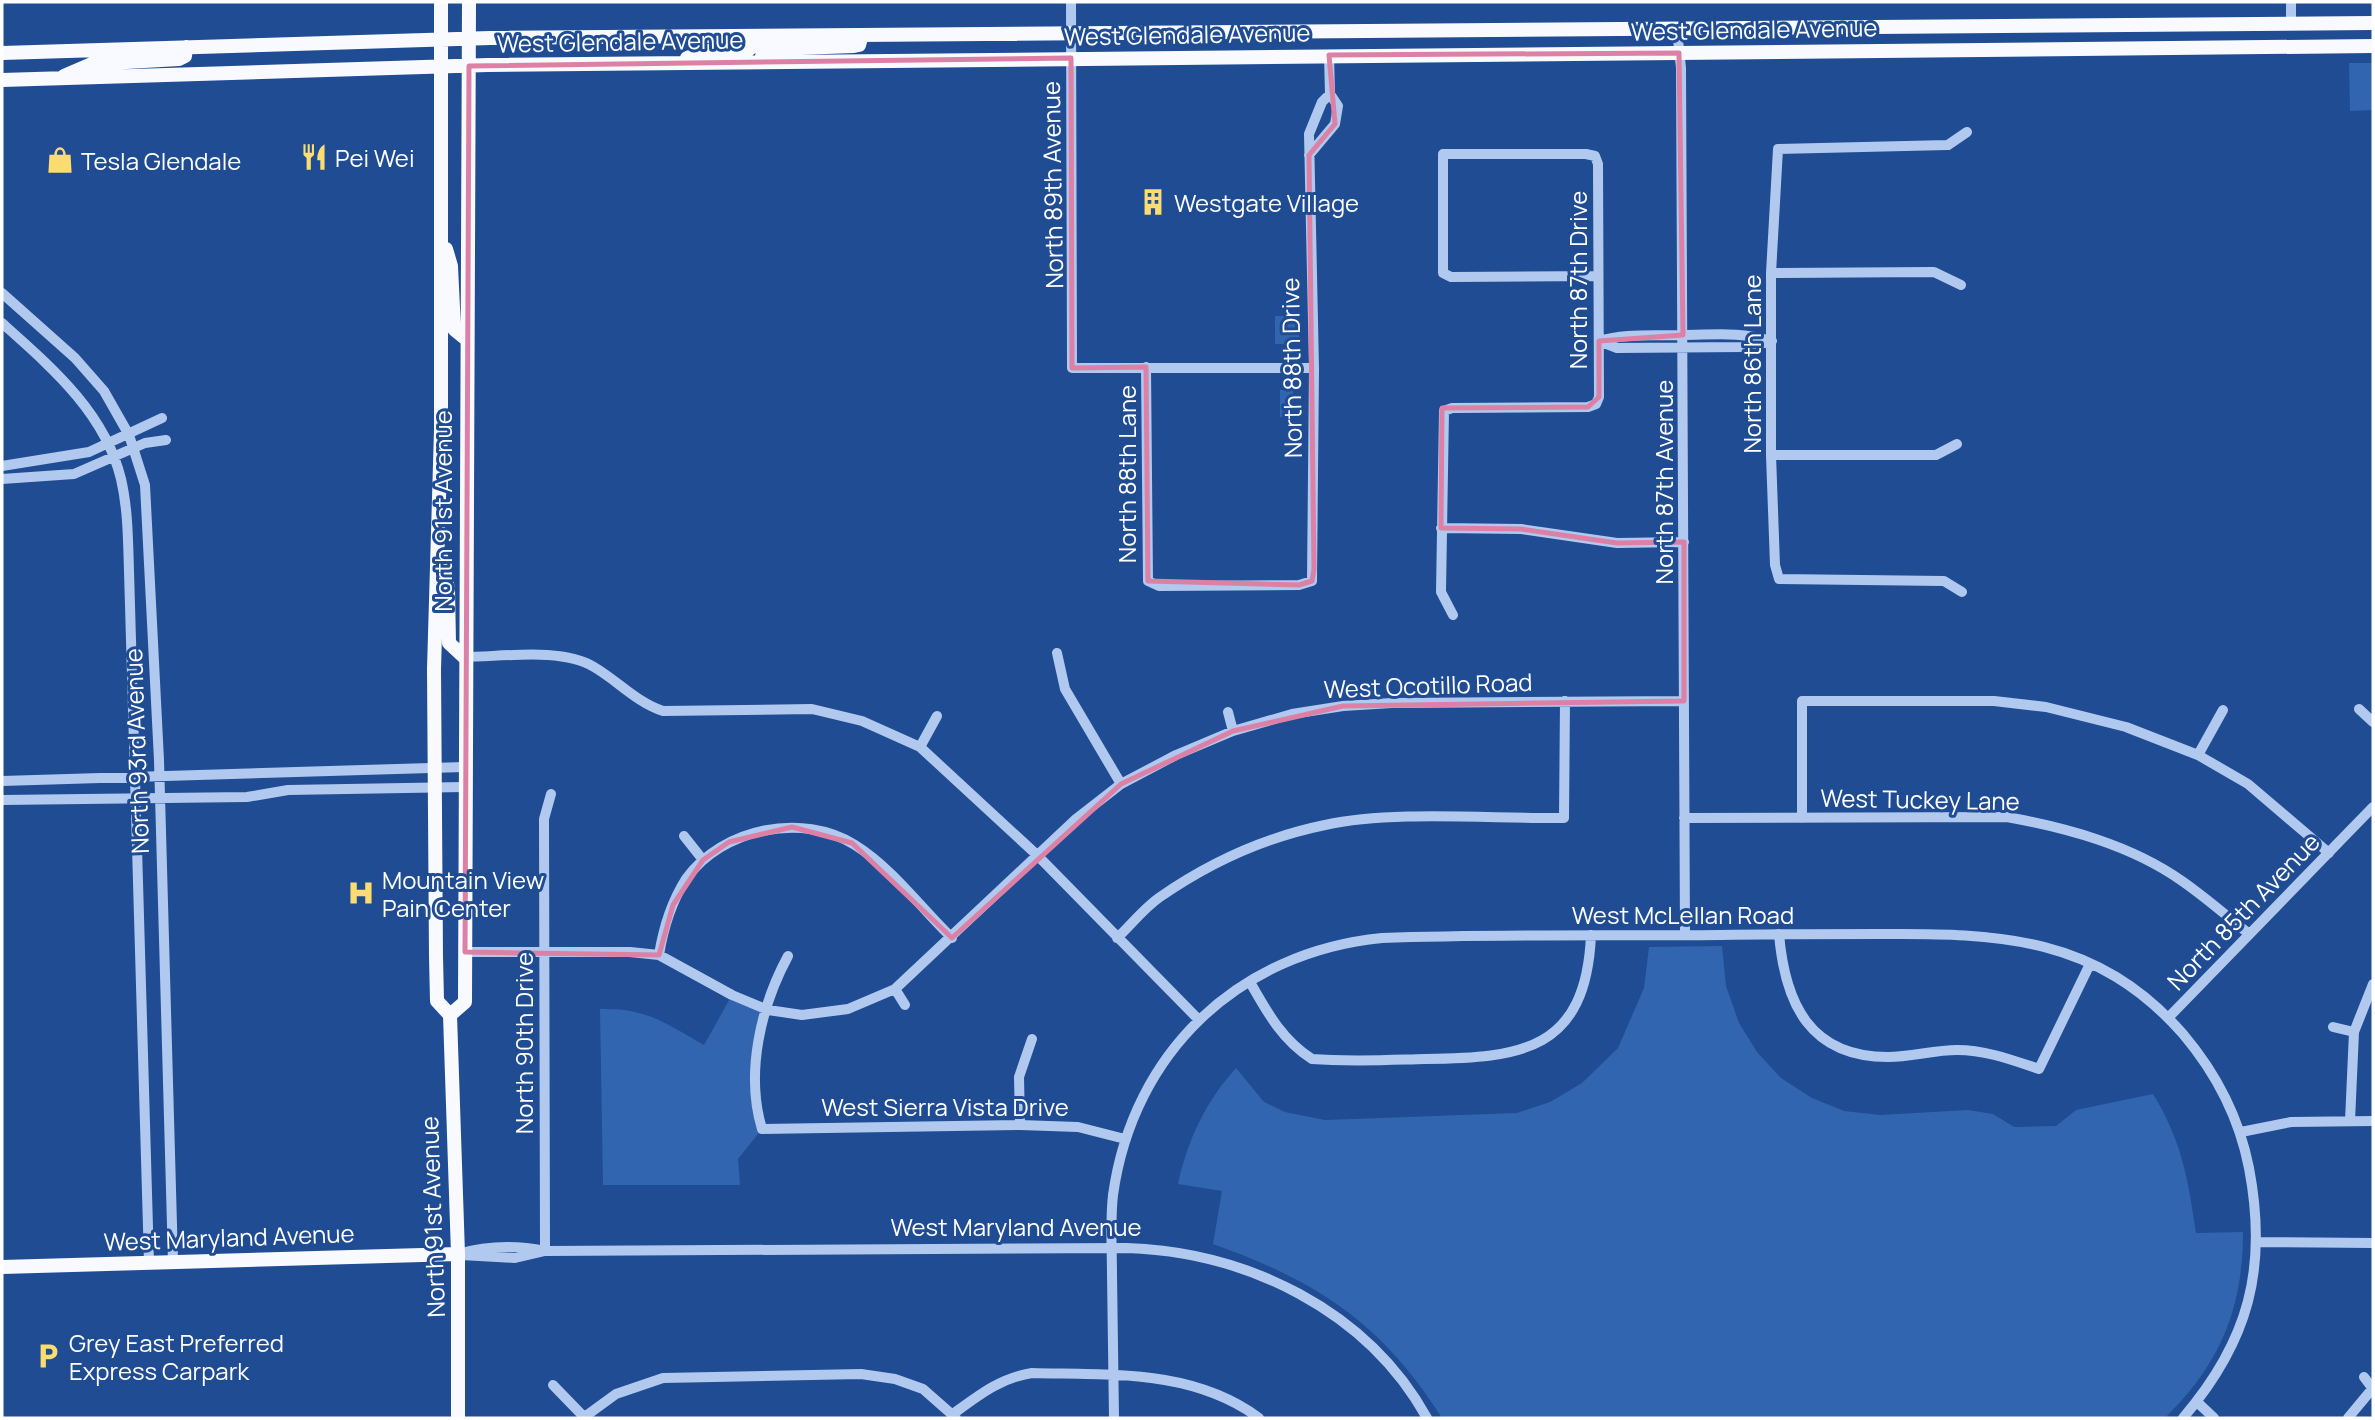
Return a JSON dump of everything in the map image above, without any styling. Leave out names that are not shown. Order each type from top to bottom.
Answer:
[{"type":"main road","name":"North 91st Avenue","points":[[441,2],[441,430],[435,767],[437,1001],[450,1014],[458,1255],[458,1418]]},
{"type":"main road","name":"North 91st Avenue","points":[[450,1014],[465,1002],[468,2]]},
{"type":"main road","points":[[2291,23],[2292,46]]},
{"type":"main road","name":"West Glendale Avenue","points":[[2,53],[469,38],[2373,23]]},
{"type":"main road","points":[[1328,33],[1329,55]]},
{"type":"main road","points":[[670,63],[709,51],[748,50],[764,37]]},
{"type":"main road","points":[[761,61],[763,52],[768,49],[854,46],[859,45],[861,37]]},
{"type":"main road","name":"West Glendale Avenue","points":[[2,80],[469,66],[761,61],[2373,46]]},
{"type":"main road","points":[[60,78],[92,64],[179,60],[185,56],[186,47]]},
{"type":"main road","points":[[441,234],[452,266],[454,328],[465,338]]},
{"type":"main road","points":[[438,541],[448,589],[449,643],[464,657]]},
{"type":"main road","name":"West Maryland Avenue","points":[[2,1267],[458,1255]]},
{"type":"street","name":"North 89th Avenue","points":[[1071,2],[1072,368],[1146,368]]},
{"type":"street","points":[[2291,2],[2291,23]]},
{"type":"street","name":"North 87th Avenue","points":[[1677,30],[1683,335],[1685,935]]},
{"type":"street","points":[[1309,155],[1335,124],[1338,106],[1330,94],[1329,55]]},
{"type":"street","name":"North 88th Drive","points":[[1312,581],[1314,368],[1309,134],[1322,102],[1330,94]]},
{"type":"street","points":[[1318,115],[1335,124]]},
{"type":"street","name":"North 86th Lane","points":[[1962,592],[1944,581],[1779,579],[1775,565],[1771,455],[1772,273],[1778,149],[1948,145],[1967,132]]},
{"type":"street","name":"North 87th Drive","points":[[1441,528],[1444,411],[1452,408],[1588,407],[1596,404],[1598,341],[1598,276],[1595,156],[1443,154],[1443,273],[1451,277],[1598,276]]},
{"type":"street","points":[[1772,273],[1934,272],[1961,285]]},
{"type":"street","name":"North 93rd Avenue","points":[[2,293],[91,375],[129,435],[142,470],[148,514],[159,776],[173,1261]]},
{"type":"street","name":"North 93rd Avenue","points":[[2,323],[77,396],[108,444],[124,491],[136,776],[149,1262]]},
{"type":"street","points":[[1732,332],[1732,348]]},
{"type":"street","points":[[1598,341],[1618,335],[1732,332],[1772,341]]},
{"type":"street","points":[[1598,341],[1617,348],[1732,348],[1772,341]]},
{"type":"street","points":[[1146,368],[1314,368]]},
{"type":"street","name":"North 88th Lane","points":[[1146,368],[1148,581],[1159,586],[1299,584],[1312,581]]},
{"type":"street","points":[[2,466],[74,456],[129,435],[162,418]]},
{"type":"street","points":[[2,479],[74,474],[115,459],[145,443],[166,440]]},
{"type":"street","points":[[1771,455],[1936,455],[1957,444]]},
{"type":"street","points":[[1453,615],[1441,592],[1441,528],[1521,529],[1617,543],[1684,542]]},
{"type":"street","points":[[1057,653],[1065,689],[1121,784]]},
{"type":"street","points":[[464,657],[565,657],[594,667],[649,706],[663,711],[811,709],[862,721],[920,747],[1037,855],[1198,1019],[1162,1063],[1125,1139],[1113,1198],[1114,1418]]},
{"type":"street","points":[[1117,938],[1158,898],[1224,858],[1326,824],[1379,819],[1564,818],[1565,701]]},
{"type":"street","name":"West Ocotillo Road","points":[[1037,855],[1121,784],[1176,755],[1233,731],[1292,715],[1343,706],[1684,701]]},
{"type":"street","points":[[1802,818],[1802,701],[2020,703],[2126,727],[2198,755],[2248,784],[2329,853]]},
{"type":"street","points":[[2359,709],[2373,722]]},
{"type":"street","points":[[2198,755],[2223,710]]},
{"type":"street","points":[[1228,712],[1233,731]]},
{"type":"street","points":[[920,747],[937,716]]},
{"type":"street","points":[[2,781],[464,767]]},
{"type":"street","points":[[2,800],[247,797],[303,789],[464,787]]},
{"type":"street","name":"North 90th Drive","points":[[545,1251],[544,819],[551,794]]},
{"type":"street","name":"North 85th Avenue","points":[[2256,1242],[2251,1180],[2241,1132],[2213,1074],[2168,1018],[2373,807]]},
{"type":"street","name":"West Tuckey Lane","points":[[1685,818],[2007,817],[2052,825],[2111,844],[2179,879],[2249,934]]},
{"type":"street","points":[[659,955],[673,905],[686,880],[703,860],[730,842],[769,830],[814,830],[852,843],[874,859],[952,938]]},
{"type":"street","points":[[684,836],[703,860]]},
{"type":"street","points":[[465,952],[659,955],[732,995],[768,1010],[802,1015],[848,1009],[895,989],[1037,855]]},
{"type":"street","points":[[1779,934],[1786,984],[1797,1010],[1825,1040],[1850,1055],[1890,1057],[1958,1050],[1994,1053],[2039,1069],[2090,964]]},
{"type":"street","name":"West McLellan Road","points":[[1198,1019],[1250,982],[1294,958],[1350,941],[1405,937],[1779,934],[1991,935],[2039,945],[2090,964],[2146,998],[2168,1018]]},
{"type":"street","points":[[1250,982],[1280,1031],[1294,1048],[1312,1059],[1489,1058],[1529,1048],[1549,1036],[1570,1014],[1585,985],[1591,935]]},
{"type":"street","points":[[768,1010],[778,974],[788,956]]},
{"type":"street","points":[[2350,1121],[2354,1032],[2373,984]]},
{"type":"street","points":[[895,989],[905,1005]]},
{"type":"street","name":"West Sierra Vista Drive","points":[[768,1010],[755,1064],[755,1107],[762,1129],[1020,1125],[1078,1127],[1125,1139]]},
{"type":"street","points":[[2333,1027],[2354,1032]]},
{"type":"street","points":[[1020,1125],[1019,1077],[1032,1039]]},
{"type":"street","points":[[2241,1132],[2291,1122],[2373,1121]]},
{"type":"street","points":[[2183,1418],[2225,1362],[2238,1333],[2252,1283],[2256,1242],[2373,1243]]},
{"type":"street","name":"West Maryland Avenue","points":[[458,1255],[515,1258],[545,1251],[1162,1250],[1209,1258],[1254,1272],[1296,1292],[1364,1340],[1396,1374],[1427,1418]]},
{"type":"street","points":[[553,1385],[584,1418],[601,1403],[632,1387],[663,1378],[861,1374],[895,1379],[923,1389],[955,1416],[985,1390],[1010,1377],[1032,1373],[1113,1375],[1168,1379],[1219,1394],[1259,1418]]},
{"type":"street","points":[[2348,1418],[2373,1389],[2364,1377]]},
{"type":"street","points":[[2197,1402],[2214,1418]]},
{"type":"highlighted area","points":[[1679,53],[1683,335],[1599,341],[1599,397],[1588,407],[1442,408],[1441,528],[1521,529],[1617,543],[1684,542],[1684,701],[1343,706],[1233,731],[1121,784],[952,938],[852,843],[792,827],[729,842],[703,860],[673,905],[659,955],[465,952],[469,66],[1071,58],[1072,368],[1146,367],[1148,581],[1299,585],[1312,581],[1314,569],[1309,155],[1335,124],[1329,55]]},
{"type":"shaded area","points":[[2349,63],[2373,63],[2373,110],[2350,111]]},
{"type":"shaded area","points":[[1275,316],[1299,316],[1299,344],[1275,344]]},
{"type":"shaded area","points":[[1280,390],[1293,390],[1294,417],[1280,417]]},
{"type":"shaded area","points":[[1722,946],[1726,986],[1739,1023],[1757,1052],[1781,1078],[1812,1098],[1844,1111],[1880,1115],[1968,1110],[1993,1114],[2014,1127],[2056,1126],[2076,1110],[2153,1094],[2177,1144],[2196,1233],[2243,1232],[2239,1286],[2225,1334],[2200,1377],[2165,1418],[1442,1418],[1396,1356],[1344,1309],[1284,1273],[1213,1244],[1222,1191],[1178,1184],[1199,1122],[1236,1068],[1264,1102],[1285,1112],[1325,1120],[1517,1113],[1550,1102],[1582,1083],[1618,1048],[1644,988],[1649,947]]},
{"type":"shaded area","points":[[732,995],[768,1010],[758,1043],[762,1129],[738,1159],[740,1185],[603,1185],[600,1009],[631,1011],[655,1018],[704,1045]]},
{"type":"place","name":"Pei Wei","points":[[314,157]]},
{"type":"place","name":"Tesla Glendale","points":[[60,160]]},
{"type":"place","name":"Westgate Village","points":[[1153,202]]},
{"type":"place","name":"Mountain View Pain Center","points":[[361,893]]},
{"type":"place","name":"Grey East Preferred Express Carpark","points":[[48,1356]]}]
